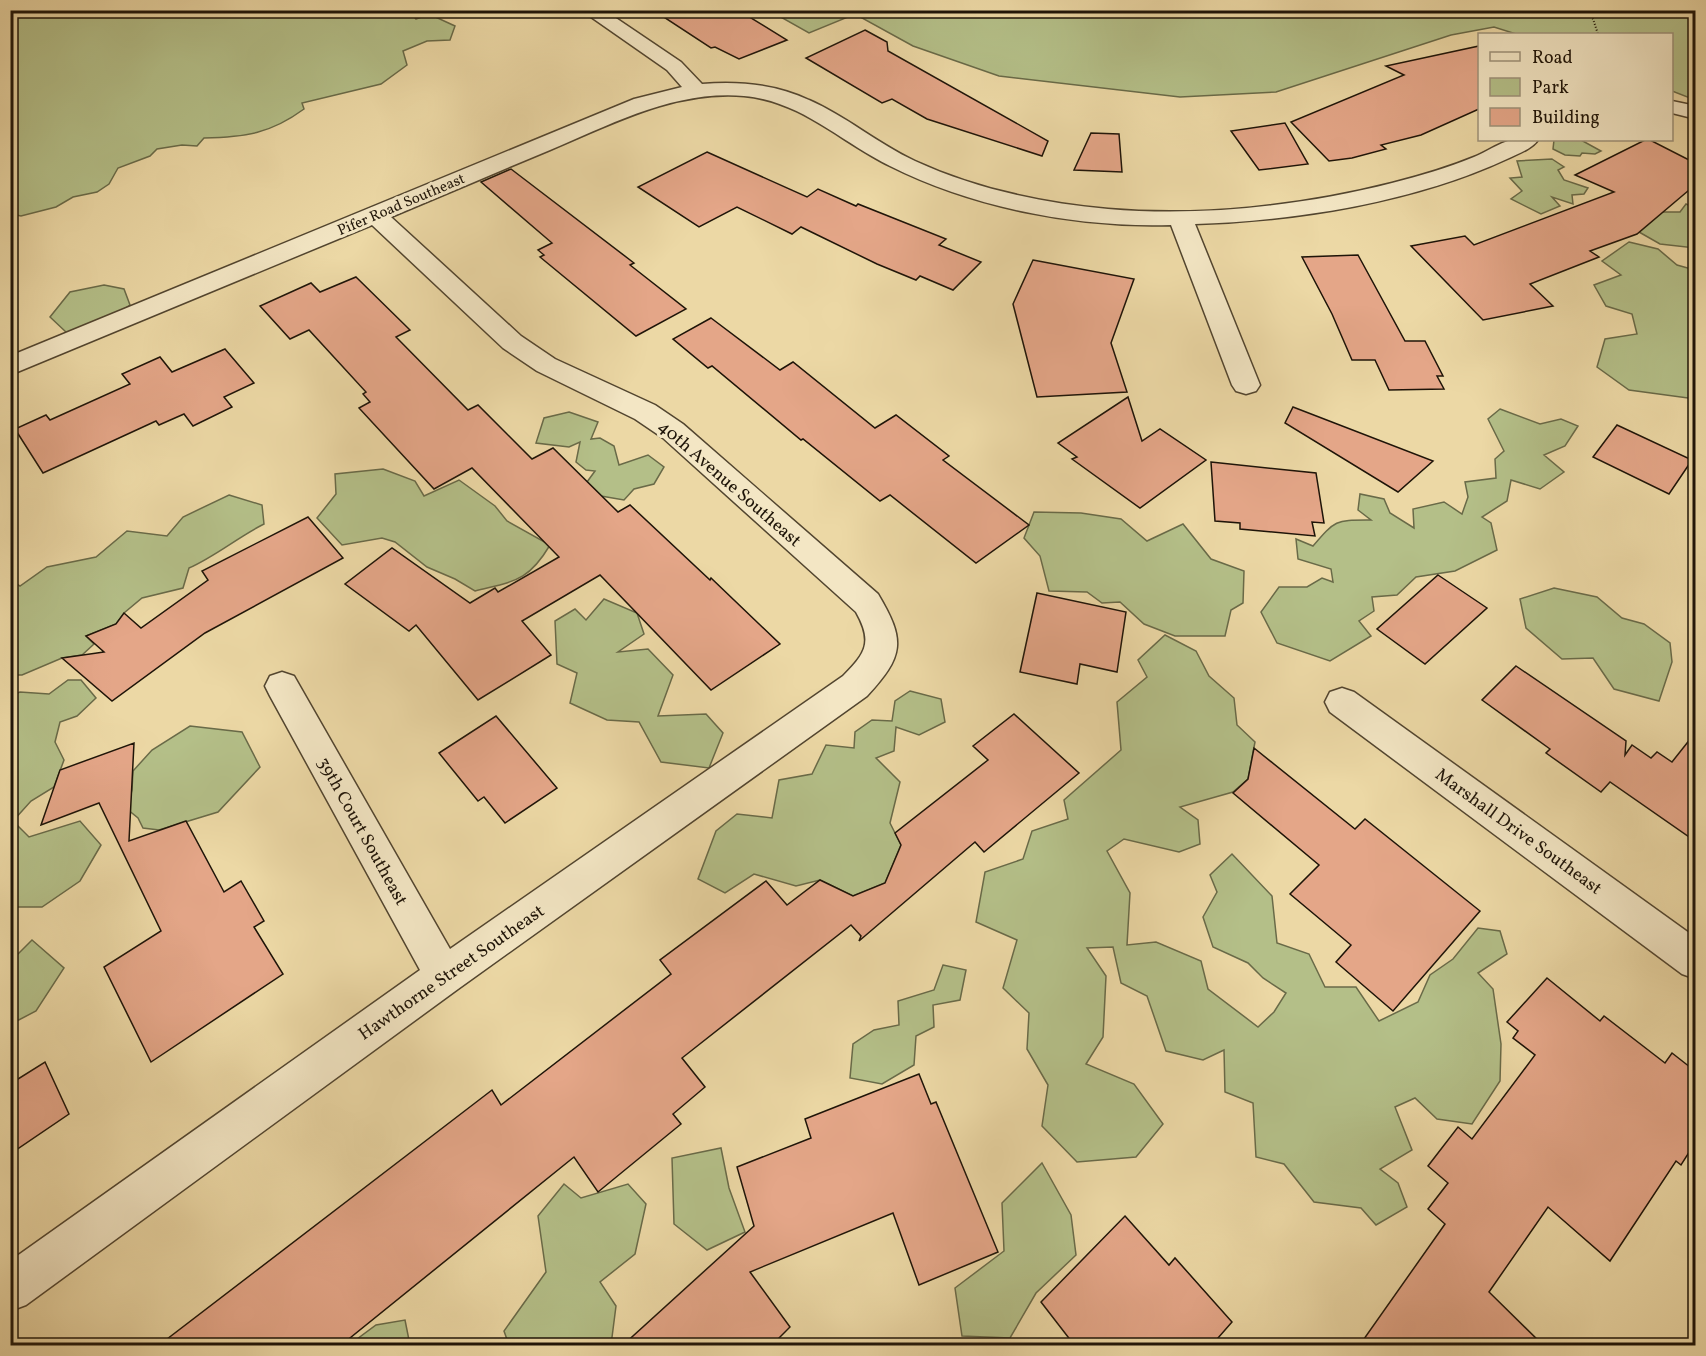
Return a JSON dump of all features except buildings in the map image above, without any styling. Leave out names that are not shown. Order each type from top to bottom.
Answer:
[{"type":"street","points":[[590,10],[674,66],[696,90]]},
{"type":"street","name":"Pifer Road Southeast","points":[[10,366],[642,104],[696,90],[760,91],[800,103],[901,163],[928,175],[984,194],[1026,204],[1088,214],[1180,217],[1266,211],[1371,195],[1442,176],[1525,141]]},
{"type":"street","points":[[1673,108],[1695,113]]},
{"type":"street","name":"40th Avenue Southeast","points":[[375,215],[512,342],[546,365],[645,412],[673,431],[867,603],[881,625],[883,649]]},
{"type":"street","points":[[1180,217],[1246,385]]},
{"type":"street","name":"Hawthorne Street Southeast","points":[[10,1289],[444,976],[855,686],[873,668],[883,649]]},
{"type":"street","name":"39th Court Southeast","points":[[282,686],[444,976]]},
{"type":"street","name":"Marshall Drive Southeast","points":[[1342,702],[1695,961]]},
{"type":"path","points":[[1580,10],[1593,19],[1598,33]]},
{"type":"green space","points":[[11,11],[404,11],[411,13],[416,19],[429,14],[455,26],[450,40],[427,41],[403,51],[407,65],[381,84],[302,103],[304,109],[268,129],[232,137],[204,138],[197,146],[182,145],[157,149],[150,156],[118,168],[109,184],[97,192],[73,197],[56,207],[21,216],[11,214]]},
{"type":"green space","points":[[770,11],[1695,11],[1695,100],[1673,91],[1673,33],[1513,33],[1494,27],[1451,35],[1276,92],[1180,97],[999,76],[913,46],[855,14],[809,33]]},
{"type":"green space","points":[[1554,141],[1583,141],[1601,151],[1595,154],[1582,153],[1580,156],[1565,155],[1553,149]]},
{"type":"green space","points":[[1552,159],[1564,167],[1558,170],[1564,180],[1588,188],[1584,194],[1572,195],[1573,204],[1552,197],[1560,206],[1541,214],[1511,199],[1522,191],[1510,178],[1522,177],[1517,161]]},
{"type":"green space","points":[[1686,204],[1695,208],[1695,248],[1660,244],[1639,232],[1658,212],[1680,212]]},
{"type":"green space","points":[[1629,242],[1658,249],[1677,265],[1695,270],[1695,323],[1689,330],[1695,334],[1695,394],[1688,398],[1629,390],[1597,367],[1605,339],[1637,334],[1632,314],[1606,306],[1594,285],[1621,275],[1602,261]]},
{"type":"green space","points":[[104,285],[124,289],[130,305],[103,323],[67,333],[50,317],[70,292]]},
{"type":"green space","points":[[1500,409],[1540,424],[1561,419],[1578,426],[1565,446],[1544,455],[1564,472],[1540,489],[1511,480],[1507,501],[1482,517],[1491,523],[1497,550],[1455,571],[1416,577],[1397,595],[1372,597],[1374,611],[1359,621],[1371,636],[1330,661],[1277,643],[1261,612],[1279,587],[1307,587],[1322,578],[1333,582],[1331,569],[1298,559],[1296,539],[1313,546],[1332,526],[1338,523],[1350,520],[1371,520],[1358,510],[1360,494],[1384,499],[1390,513],[1414,528],[1413,509],[1444,502],[1462,514],[1468,497],[1465,482],[1496,478],[1495,459],[1504,451],[1488,419]]},
{"type":"green space","points":[[569,412],[598,422],[591,439],[600,438],[614,446],[619,465],[648,455],[664,467],[654,484],[634,489],[624,500],[601,496],[587,482],[595,471],[586,470],[576,462],[580,442],[569,447],[536,443],[544,418]]},
{"type":"green space","points":[[383,469],[415,481],[424,496],[459,480],[495,506],[507,521],[550,545],[534,566],[519,578],[475,591],[427,567],[395,542],[382,538],[342,545],[317,518],[336,494],[335,474]]},
{"type":"green space","points":[[229,495],[262,505],[264,524],[189,568],[183,588],[142,598],[124,613],[116,624],[86,636],[94,644],[82,655],[62,658],[22,675],[11,675],[10,579],[20,586],[47,567],[96,557],[127,531],[167,536],[183,517]]},
{"type":"green space","points":[[1034,512],[1081,513],[1121,519],[1147,541],[1183,524],[1211,559],[1244,571],[1243,603],[1231,610],[1225,636],[1175,636],[1144,624],[1120,602],[1102,603],[1087,592],[1049,591],[1040,556],[1024,538]]},
{"type":"green space","points":[[1554,588],[1597,597],[1622,618],[1644,624],[1670,643],[1672,662],[1659,701],[1614,689],[1593,658],[1562,659],[1526,628],[1520,599]]},
{"type":"green space","points":[[604,599],[637,613],[644,634],[618,652],[648,649],[673,675],[658,716],[706,714],[723,733],[709,768],[661,762],[639,722],[607,720],[570,703],[577,673],[557,664],[555,621],[575,609],[586,620]]},
{"type":"green space","points":[[1165,635],[1196,651],[1209,676],[1234,698],[1237,725],[1255,742],[1248,779],[1233,792],[1180,807],[1198,820],[1200,844],[1179,852],[1124,839],[1107,851],[1130,893],[1127,945],[1156,942],[1201,961],[1208,989],[1258,1027],[1274,1012],[1286,993],[1263,978],[1248,963],[1213,947],[1203,917],[1217,892],[1210,875],[1232,854],[1272,896],[1277,943],[1309,954],[1325,987],[1356,987],[1379,1021],[1418,1002],[1430,975],[1453,959],[1478,928],[1500,931],[1507,954],[1478,973],[1493,989],[1501,1044],[1500,1081],[1472,1124],[1437,1119],[1415,1098],[1395,1107],[1412,1150],[1380,1169],[1398,1183],[1407,1207],[1376,1225],[1361,1208],[1314,1202],[1284,1164],[1256,1157],[1253,1103],[1225,1092],[1224,1050],[1203,1060],[1166,1051],[1147,996],[1121,983],[1113,947],[1087,948],[1106,976],[1103,1037],[1086,1064],[1134,1084],[1163,1124],[1136,1157],[1077,1162],[1042,1126],[1048,1085],[1027,1049],[1029,1013],[1003,988],[1017,940],[976,922],[985,872],[1023,859],[1032,831],[1068,819],[1064,800],[1121,750],[1117,702],[1147,677],[1138,660]]},
{"type":"green space","points":[[68,680],[81,680],[96,698],[77,716],[60,722],[55,742],[64,760],[54,787],[31,801],[13,821],[29,837],[80,821],[101,845],[80,881],[42,907],[11,907],[10,696],[20,692],[49,694]]},
{"type":"green space","points":[[910,691],[941,699],[945,722],[919,735],[896,727],[894,751],[876,758],[900,782],[890,823],[901,845],[885,883],[853,896],[820,880],[796,886],[754,874],[725,893],[698,879],[716,831],[737,814],[772,818],[779,780],[812,774],[826,745],[854,748],[855,732],[872,720],[892,721],[895,701]]},
{"type":"green space","points":[[190,726],[242,732],[260,767],[218,812],[159,830],[143,828],[138,818],[127,809],[132,790],[133,771],[152,750]]},
{"type":"green space","points":[[32,940],[64,968],[36,1011],[11,1024],[11,961]]},
{"type":"green space","points":[[943,965],[966,970],[960,1000],[933,1005],[934,1027],[916,1036],[914,1065],[882,1084],[850,1078],[853,1044],[874,1030],[899,1025],[898,1001],[934,990]]},
{"type":"green space","points":[[721,1148],[729,1188],[745,1232],[707,1250],[674,1224],[672,1158]]},
{"type":"green space","points":[[1042,1163],[1071,1215],[1076,1255],[1036,1293],[1010,1338],[962,1336],[955,1288],[1004,1251],[1002,1203]]},
{"type":"green space","points":[[564,1184],[581,1198],[628,1184],[646,1204],[635,1254],[600,1282],[616,1306],[611,1345],[509,1345],[504,1331],[546,1272],[538,1216]]},
{"type":"green space","points":[[405,1320],[410,1345],[349,1345],[376,1325]]}]
